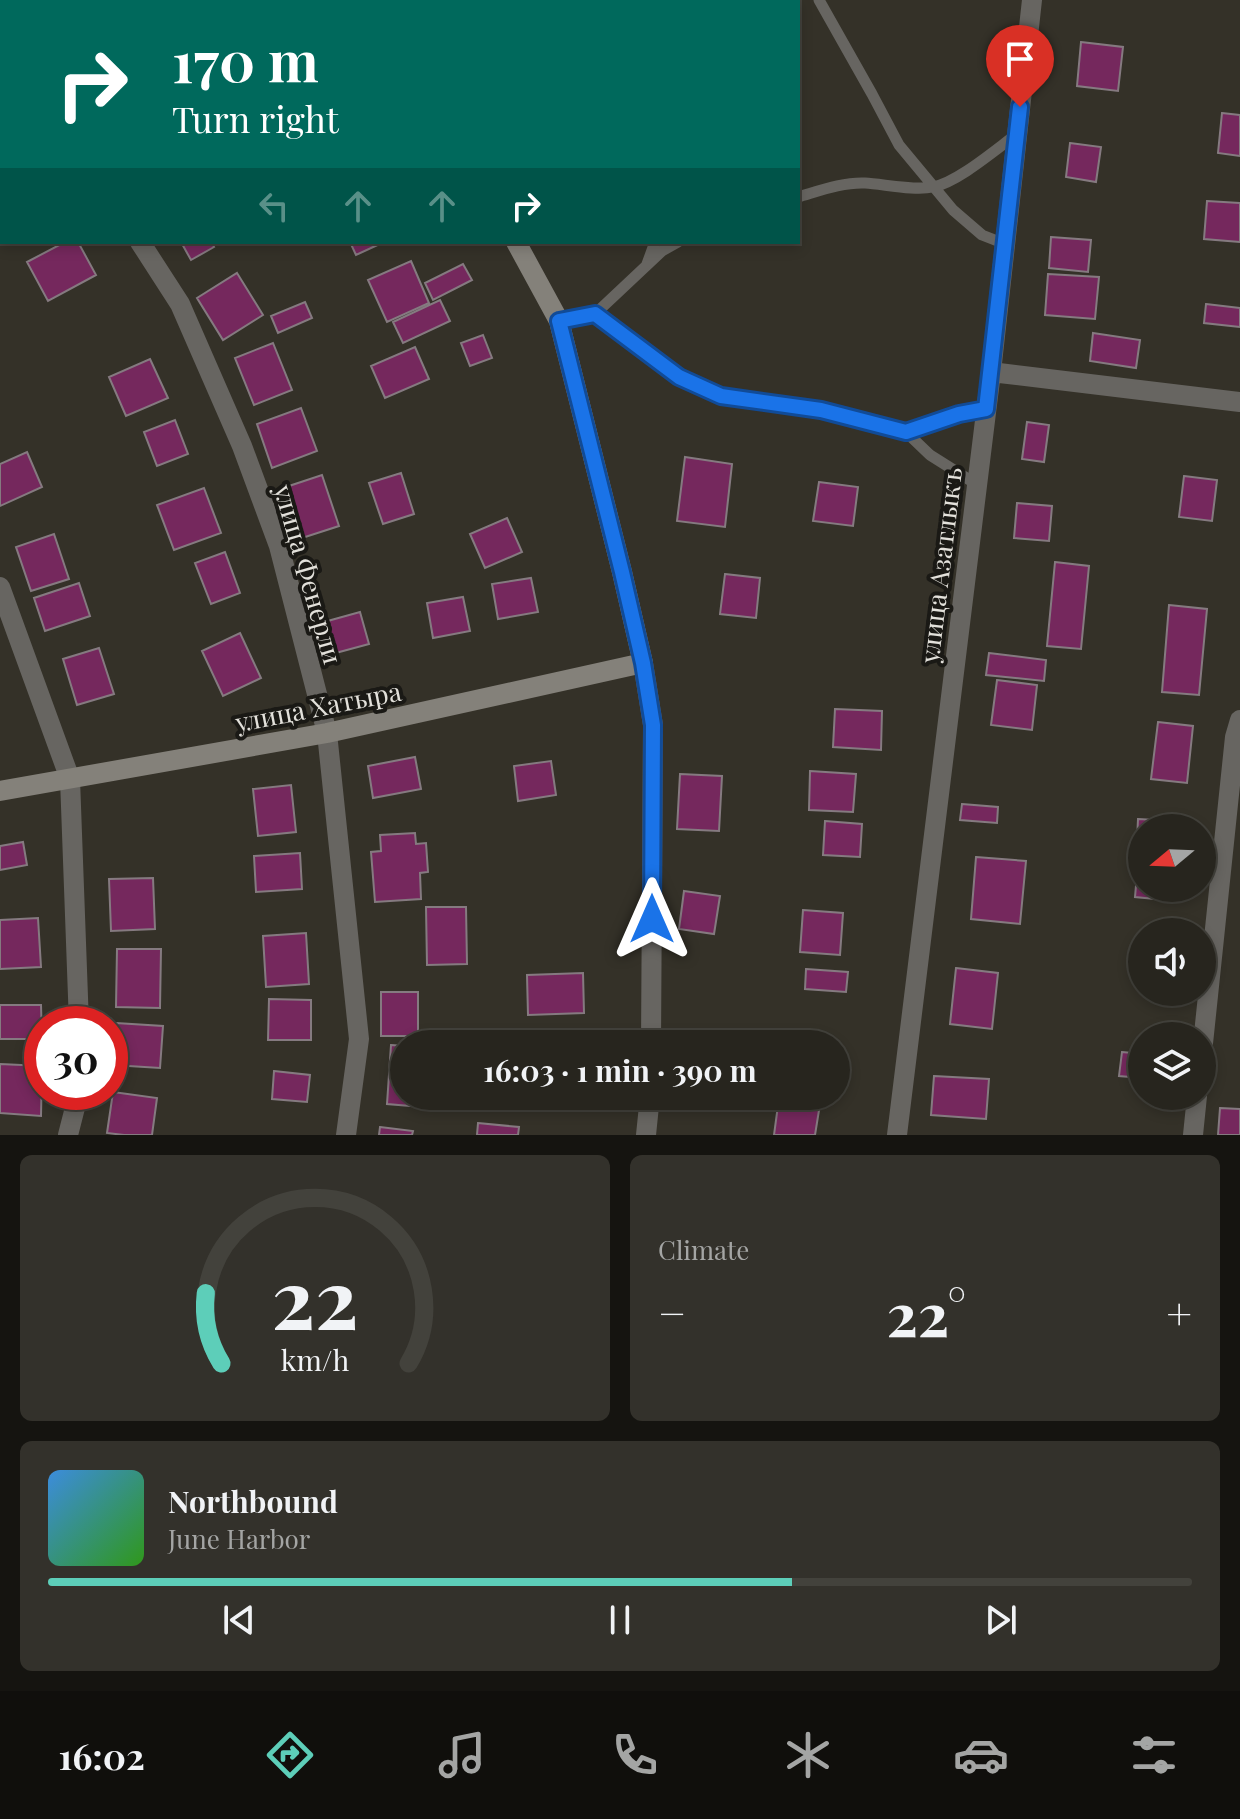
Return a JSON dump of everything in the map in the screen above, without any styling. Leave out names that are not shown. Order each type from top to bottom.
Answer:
[{"type":"street","name":"улица Азатлыкъ","points":[[897,1135],[991,372],[1032,0]]},
{"type":"street","name":"улица Фенерли","points":[[141,244],[180,304],[242,446],[279,546],[327,733],[359,1039],[346,1135]]},
{"type":"street","points":[[517,244],[559,321],[643,663],[653,725],[651,1030]]},
{"type":"street","points":[[991,372],[1240,402]]},
{"type":"street","points":[[0,587],[70,779],[78,1006]]},
{"type":"street","name":"улица Хатыра","points":[[0,791],[327,733],[643,663]]},
{"type":"street","points":[[1205,1022],[1235,737],[1240,720]]},
{"type":"street","points":[[68,1135],[74,1110]]},
{"type":"street","points":[[646,1135],[649,1110]]},
{"type":"street","points":[[1193,1135],[1196,1110]]},
{"type":"lane","points":[[819,0],[899,145],[953,210],[982,235],[1005,244]]},
{"type":"lane","points":[[800,196],[860,183],[933,187],[955,177],[1017,134]]},
{"type":"lane","points":[[645,267],[654,244]]},
{"type":"lane","points":[[559,321],[595,314],[662,251],[674,244]]},
{"type":"lane","points":[[595,314],[679,377],[721,396],[821,410],[906,432],[930,455],[976,484]]},
{"type":"lane","points":[[906,432],[959,414],[986,409]]},
{"type":"building","points":[[1081,42],[1123,47],[1118,91],[1077,86]]},
{"type":"building","points":[[1222,113],[1240,115],[1240,156],[1218,153]]},
{"type":"building","points":[[1070,143],[1101,147],[1096,182],[1066,177]]},
{"type":"building","points":[[1207,201],[1240,203],[1240,242],[1204,239]]},
{"type":"building","points":[[1051,237],[1091,240],[1088,272],[1049,268]]},
{"type":"building","points":[[61,244],[79,244],[96,275],[48,301],[27,262]]},
{"type":"building","points":[[182,244],[212,244],[214,247],[191,260]]},
{"type":"building","points":[[351,244],[380,244],[356,255]]},
{"type":"building","points":[[411,261],[429,303],[387,322],[368,280]]},
{"type":"building","points":[[463,264],[472,280],[433,300],[425,283]]},
{"type":"building","points":[[237,273],[263,315],[223,340],[197,298]]},
{"type":"building","points":[[1048,274],[1099,277],[1095,319],[1045,315]]},
{"type":"building","points":[[440,300],[450,321],[403,343],[393,322]]},
{"type":"building","points":[[305,302],[312,318],[278,333],[271,316]]},
{"type":"building","points":[[1206,304],[1240,308],[1240,327],[1204,323]]},
{"type":"building","points":[[1093,333],[1140,340],[1136,368],[1090,361]]},
{"type":"building","points":[[483,335],[492,358],[470,366],[461,343]]},
{"type":"building","points":[[273,343],[292,390],[254,405],[235,358]]},
{"type":"building","points":[[415,347],[429,379],[385,398],[371,366]]},
{"type":"building","points":[[150,359],[168,398],[126,416],[109,377]]},
{"type":"building","points":[[301,408],[317,451],[272,468],[257,424]]},
{"type":"building","points":[[175,420],[188,454],[157,466],[144,432]]},
{"type":"building","points":[[1027,422],[1049,425],[1044,462],[1022,459]]},
{"type":"building","points":[[27,452],[42,487],[0,506],[0,464]]},
{"type":"building","points":[[685,457],[732,464],[725,527],[677,521]]},
{"type":"building","points":[[401,473],[414,514],[383,524],[369,483]]},
{"type":"building","points":[[322,475],[339,526],[299,539],[283,488]]},
{"type":"building","points":[[1184,476],[1217,480],[1212,521],[1179,517]]},
{"type":"building","points":[[819,482],[858,487],[853,526],[813,521]]},
{"type":"building","points":[[204,488],[221,533],[174,550],[157,505]]},
{"type":"building","points":[[1017,503],[1052,506],[1049,541],[1014,538]]},
{"type":"building","points":[[507,518],[522,552],[485,568],[470,534]]},
{"type":"building","points":[[54,534],[69,579],[31,591],[16,547]]},
{"type":"building","points":[[225,552],[240,593],[211,604],[195,563]]},
{"type":"building","points":[[1055,562],[1089,566],[1081,649],[1047,646]]},
{"type":"building","points":[[725,574],[760,578],[756,618],[720,614]]},
{"type":"building","points":[[531,578],[538,612],[498,619],[492,584]]},
{"type":"building","points":[[79,583],[90,616],[45,631],[34,598]]},
{"type":"building","points":[[463,597],[470,631],[433,638],[427,603]]},
{"type":"building","points":[[1169,605],[1207,609],[1199,695],[1162,692]]},
{"type":"building","points":[[360,612],[369,644],[332,654],[324,622]]},
{"type":"building","points":[[240,633],[261,678],[223,696],[202,651]]},
{"type":"building","points":[[99,648],[114,694],[77,705],[63,659]]},
{"type":"building","points":[[989,653],[1046,660],[1044,681],[986,675]]},
{"type":"building","points":[[997,680],[1037,685],[1032,730],[991,725]]},
{"type":"building","points":[[835,709],[882,711],[881,750],[833,747]]},
{"type":"building","points":[[1158,722],[1193,726],[1187,783],[1151,779]]},
{"type":"building","points":[[415,757],[421,789],[373,798],[368,766]]},
{"type":"building","points":[[551,761],[556,795],[518,801],[514,766]]},
{"type":"building","points":[[810,771],[856,774],[853,812],[809,810]]},
{"type":"building","points":[[680,774],[722,776],[719,831],[677,829]]},
{"type":"building","points":[[291,785],[296,832],[258,836],[253,789]]},
{"type":"building","points":[[962,804],[998,807],[997,823],[960,820]]},
{"type":"building","points":[[825,821],[862,824],[860,857],[823,855]]},
{"type":"building","points":[[415,833],[416,844],[426,843],[428,872],[420,873],[421,899],[375,902],[371,852],[381,851],[380,835]]},
{"type":"building","points":[[23,842],[27,865],[0,870],[0,846]]},
{"type":"building","points":[[300,853],[302,889],[256,892],[254,856]]},
{"type":"building","points":[[976,857],[1026,861],[1020,924],[971,919]]},
{"type":"building","points":[[153,878],[155,929],[111,931],[109,879]]},
{"type":"building","points":[[684,891],[720,896],[714,934],[679,929]]},
{"type":"building","points":[[426,907],[466,907],[467,964],[427,965]]},
{"type":"building","points":[[803,910],[843,913],[840,955],[800,952]]},
{"type":"building","points":[[38,918],[41,967],[0,969],[0,920]]},
{"type":"building","points":[[306,933],[309,984],[266,987],[263,936]]},
{"type":"building","points":[[117,949],[161,949],[160,1008],[116,1006]]},
{"type":"building","points":[[956,968],[998,973],[992,1029],[950,1024]]},
{"type":"building","points":[[806,969],[848,972],[846,992],[805,989]]},
{"type":"building","points":[[583,973],[584,1013],[528,1015],[527,975]]},
{"type":"building","points":[[381,992],[418,992],[418,1030],[390,1030],[390,1036],[381,1036]]},
{"type":"building","points":[[269,999],[311,1000],[311,1040],[268,1040]]},
{"type":"building","points":[[0,1005],[41,1005],[24,1006],[24,1039],[0,1039]]},
{"type":"building","points":[[128,1024],[163,1026],[160,1068],[128,1066]]},
{"type":"building","points":[[1122,1052],[1128,1053],[1128,1077],[1119,1076]]},
{"type":"building","points":[[390,1060],[390,1104],[387,1104]]},
{"type":"building","points":[[0,1064],[24,1065],[24,1110],[41,1110],[41,1116],[0,1113]]},
{"type":"building","points":[[274,1071],[310,1075],[307,1102],[272,1099]]},
{"type":"building","points":[[934,1076],[989,1079],[986,1119],[931,1115]]},
{"type":"building","points":[[128,1094],[157,1098],[152,1135],[107,1133],[110,1110],[128,1110]]},
{"type":"building","points":[[1220,1108],[1240,1109],[1240,1135],[1218,1135]]},
{"type":"building","points":[[777,1110],[819,1110],[815,1135],[774,1135]]},
{"type":"building","points":[[478,1123],[519,1127],[518,1135],[477,1135]]},
{"type":"building","points":[[380,1127],[413,1131],[412,1135],[379,1135]]},
{"type":"route","points":[[652,919],[653,725],[643,663],[622,572],[559,321],[595,314],[679,377],[721,396],[821,410],[906,432],[959,414],[986,409],[1020,107]]}]
